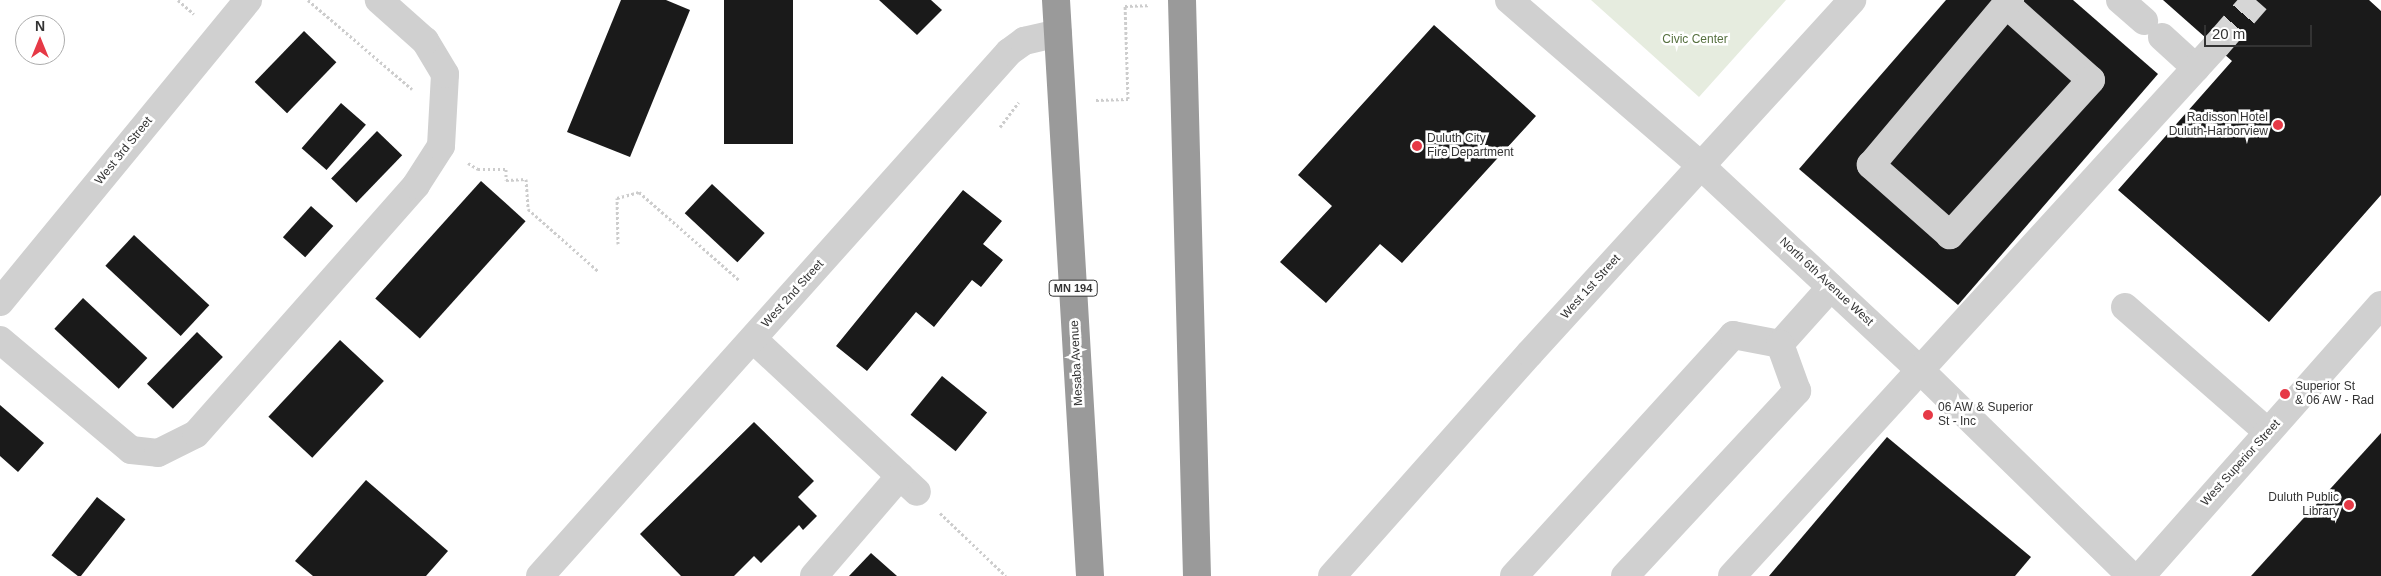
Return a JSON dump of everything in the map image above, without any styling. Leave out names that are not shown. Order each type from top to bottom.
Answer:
[{"type":"highway","name":"Mesaba Avenue","points":[[1056,0],[1090,576]]},
{"type":"highway","points":[[1183,1],[1197,576]]},
{"type":"street","name":"West 3rd Street","points":[[0,302],[248,0]]},
{"type":"street","points":[[0,340],[132,450],[158,453],[196,434],[416,185],[441,146],[445,74],[425,41],[379,0]]},
{"type":"street","name":"North 6th Avenue West","points":[[1509,0],[1702,166],[1921,371],[2131,576]]},
{"type":"street","name":"West 1st Street","points":[[1332,576],[1852,0]]},
{"type":"street","points":[[2120,0],[2196,68]]},
{"type":"street","points":[[2009,3],[2091,80],[1950,235],[1871,165],[2009,3]]},
{"type":"street","name":"West 2nd Street","points":[[540,576],[1009,52],[1024,41],[1058,32]]},
{"type":"street","points":[[1732,576],[2216,46]]},
{"type":"street","points":[[1780,344],[1832,287]]},
{"type":"street","name":"West Superior Street","points":[[2141,576],[2381,306]]},
{"type":"street","points":[[2125,307],[2268,432]]},
{"type":"street","points":[[1514,576],[1732,335],[1780,344]]},
{"type":"street","points":[[753,339],[909,484],[814,576]]},
{"type":"street","points":[[1624,576],[1797,391],[1780,344]]},
{"type":"path","points":[[308,0],[409,86]]},
{"type":"path","points":[[1096,100],[1128,99],[1125,6],[1148,4]]},
{"type":"path","points":[[1000,126],[1019,102]]},
{"type":"path","points":[[478,169],[506,169],[506,180],[526,180],[528,209],[598,271]]},
{"type":"path","points":[[618,244],[618,198],[639,192],[739,280]]},
{"type":"path","points":[[909,484],[1006,576]]},
{"type":"green space","name":"Civic Center","points":[[1591,0],[1786,0],[1699,97]]},
{"type":"building","points":[[621,0],[666,0],[690,10],[630,157],[567,132]]},
{"type":"building","points":[[724,0],[793,0],[793,144],[724,144]]},
{"type":"building","points":[[879,0],[931,0],[942,10],[917,35]]},
{"type":"building","points":[[1946,0],[2073,0],[2158,74],[1958,305],[1799,169]]},
{"type":"building","name":"Radisson Hotel Duluth-Harborview","points":[[2163,0],[2369,0],[2381,11],[2381,195],[2269,322],[2118,190],[2232,61]]},
{"type":"building","name":"Duluth City Fire Department","points":[[1434,25],[1536,116],[1402,263],[1380,244],[1326,303],[1280,262],[1332,206],[1298,175]]},
{"type":"building","points":[[304,31],[336,62],[287,113],[255,82]]},
{"type":"building","points":[[341,103],[366,125],[327,170],[302,148]]},
{"type":"building","points":[[377,131],[402,155],[356,203],[331,178]]},
{"type":"building","points":[[481,181],[526,221],[420,339],[375,298]]},
{"type":"building","points":[[712,184],[765,233],[737,262],[685,213]]},
{"type":"building","points":[[963,190],[1002,221],[983,244],[1003,260],[981,287],[972,280],[934,327],[916,312],[867,371],[836,346]]},
{"type":"building","points":[[311,206],[333,226],[305,257],[283,237]]},
{"type":"building","points":[[134,235],[209,305],[181,336],[105,266]]},
{"type":"building","points":[[83,298],[147,358],[119,389],[54,329]]},
{"type":"building","points":[[197,332],[223,357],[173,409],[147,384]]},
{"type":"building","points":[[340,340],[384,381],[312,458],[268,417]]},
{"type":"building","points":[[942,376],[987,413],[956,451],[911,415]]},
{"type":"building","points":[[0,405],[44,443],[18,472],[0,456]]},
{"type":"building","points":[[754,422],[814,481],[798,497],[817,516],[803,530],[799,525],[761,563],[754,556],[734,576],[681,576],[640,534]]},
{"type":"building","name":"Duluth Public Library","points":[[2381,433],[2381,576],[2251,576]]},
{"type":"building","points":[[1887,437],[2031,557],[2015,576],[1769,576]]},
{"type":"building","points":[[366,480],[448,551],[426,576],[313,576],[295,561]]},
{"type":"building","points":[[97,497],[125,519],[81,576],[78,576],[51,555]]},
{"type":"building","points":[[871,553],[897,576],[849,576]]},
{"type":"tunnel","points":[[2216,46],[2256,0]]},
{"type":"place","name":"Radisson Hotel Duluth-Harborview","points":[[2278,125]]},
{"type":"place","name":"Duluth City Fire Department","points":[[1417,146]]},
{"type":"place","name":"Superior St & 06 AW - Rad","points":[[2285,394]]},
{"type":"place","name":"06 AW & Superior St - Inc","points":[[1928,415]]},
{"type":"place","name":"Duluth Public Library","points":[[2349,505]]}]
